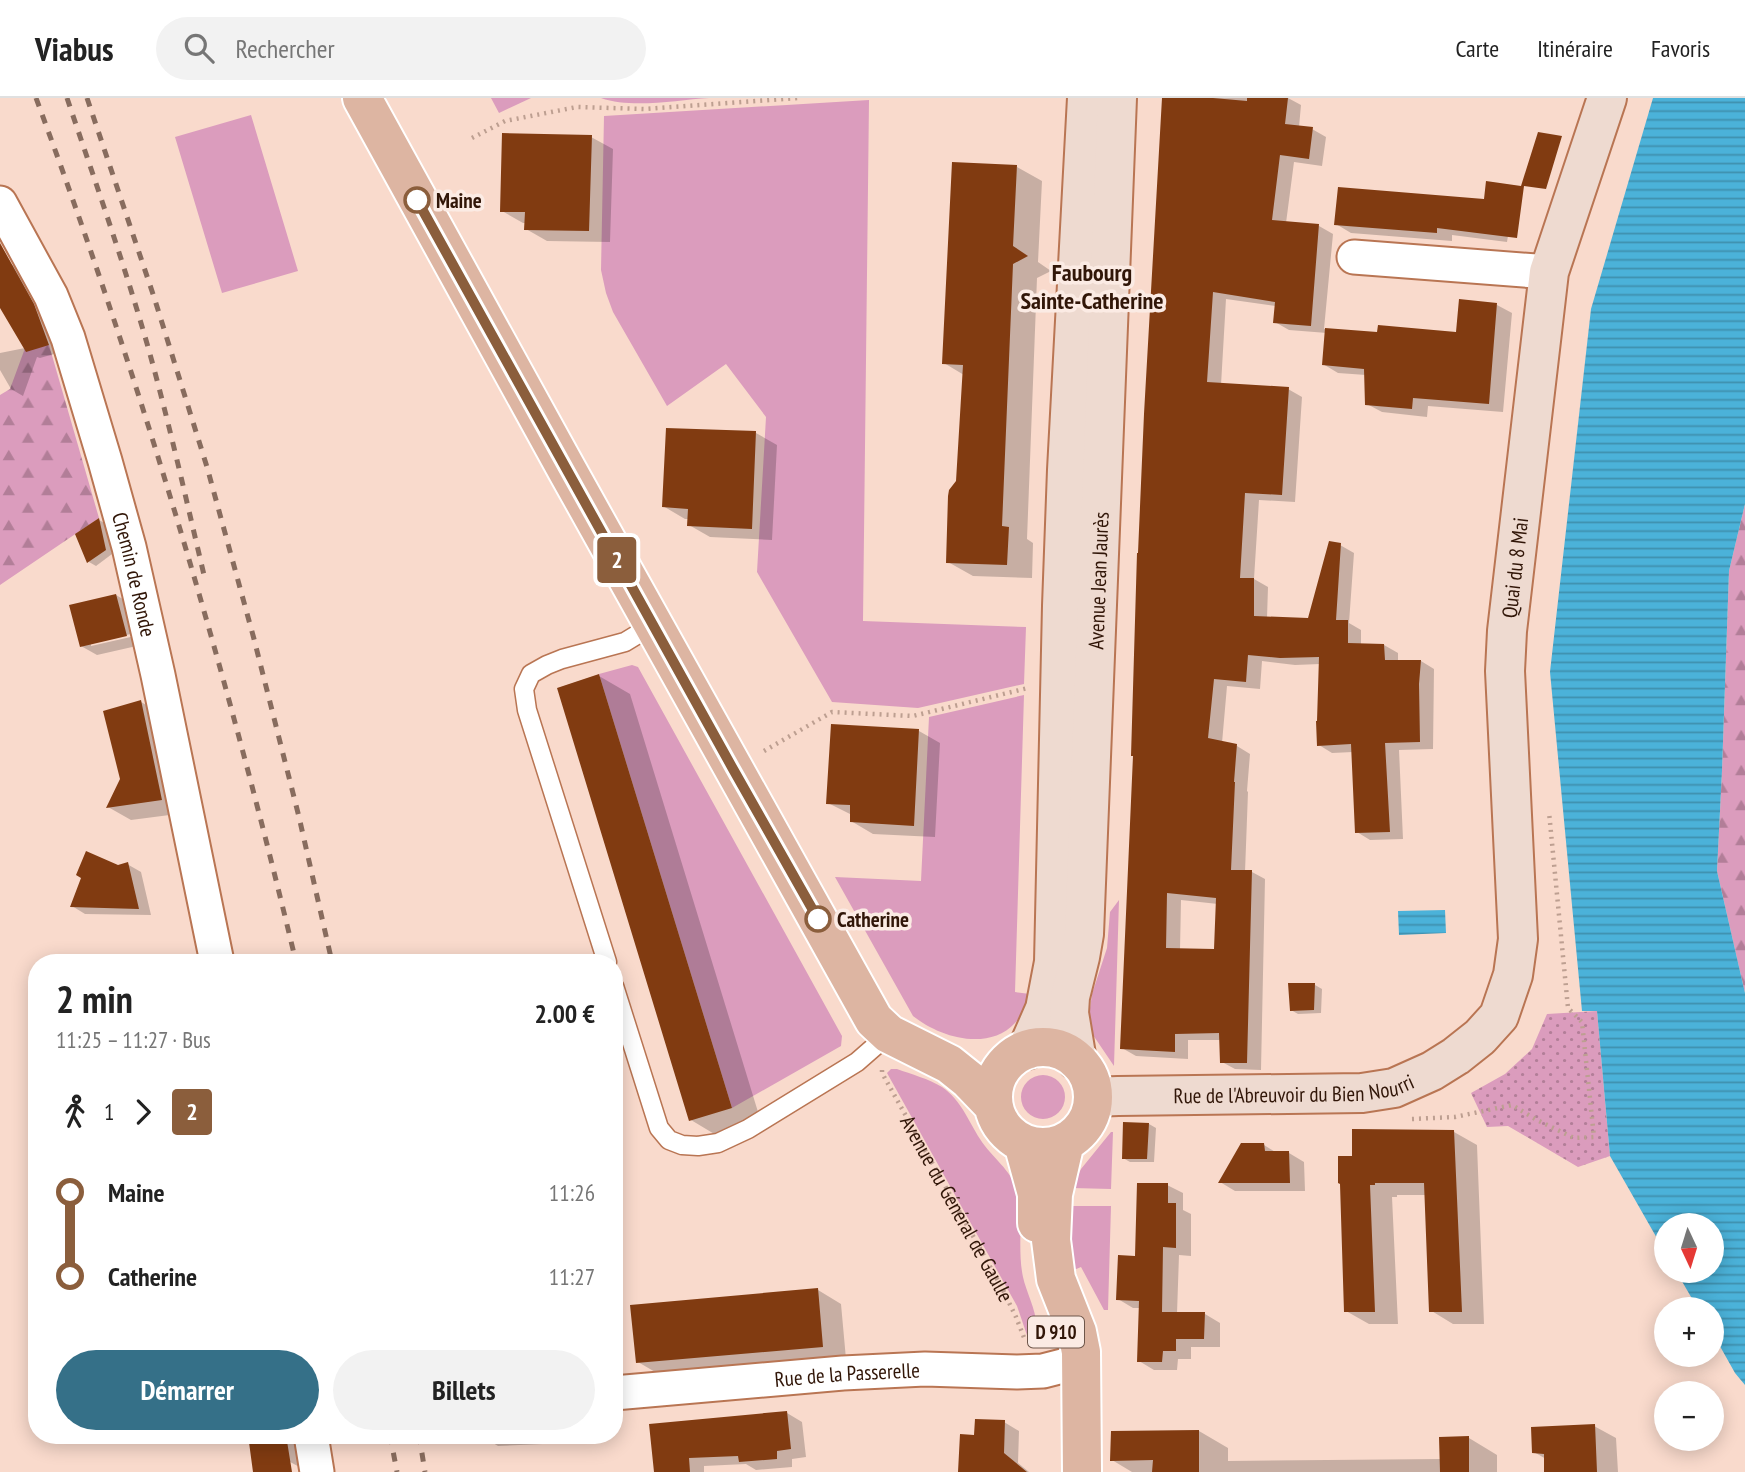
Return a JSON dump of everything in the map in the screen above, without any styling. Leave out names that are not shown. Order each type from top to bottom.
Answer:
[{"type":"main road","points":[[362,98],[874,1020],[889,1034],[959,1072],[993,1105]]},
{"type":"main road","name":"Avenue Jean Jaurès","points":[[1018,1056],[1045,1009],[1054,962],[1067,470],[1087,98]]},
{"type":"main road","name":"Avenue Jean Jaurès","points":[[1077,1061],[1069,1013],[1084,934],[1117,98]]},
{"type":"main road","name":"Quai du 8 Mai","points":[[1480,1037],[1499,1016],[1513,975],[1518,939],[1505,671],[1507,631],[1549,272],[1607,98]]},
{"type":"main road","name":"Rue de l'Abreuvoir du Bien Nourri","points":[[1093,1097],[1362,1093],[1394,1088],[1440,1066],[1480,1037]]},
{"type":"main road","points":[[928,1054],[981,1062],[1018,1056],[1038,1047],[1059,1050],[1077,1061],[1091,1084],[1091,1111],[1076,1134],[1065,1142],[1044,1147],[1023,1143],[1003,1128],[993,1105],[993,1089],[999,1074],[1018,1056]]},
{"type":"main road","name":"D 910","points":[[1055,1472],[1077,1332],[1056,1279],[1051,1250],[1050,1219],[1053,1194],[1065,1142]]},
{"type":"main road","name":"D 910","points":[[1023,1143],[1037,1194],[1037,1238],[1044,1285],[1056,1330],[1070,1364],[1082,1472]]},
{"type":"street","name":"Chemin de Ronde","points":[[0,203],[51,296],[68,338],[105,461],[129,547],[158,675],[215,954]]},
{"type":"street","points":[[1354,257],[1549,272]]},
{"type":"street","name":"Rue de la Passerelle","points":[[623,1392],[843,1373],[925,1368],[1043,1371],[1070,1364]]},
{"type":"street","points":[[312,1444],[317,1472]]},
{"type":"lane","points":[[604,954],[527,710],[524,689],[531,674],[547,665],[625,642],[653,625]]},
{"type":"lane","points":[[623,1014],[659,1128],[669,1140],[682,1145],[718,1143],[748,1129],[857,1062],[889,1034]]},
{"type":"path","points":[[577,98],[578,107]]},
{"type":"path","points":[[472,138],[505,121],[578,107],[645,109],[798,98]]},
{"type":"path","points":[[733,769],[832,712],[913,716],[1030,688],[1060,687]]},
{"type":"path","name":"Avenue du Général de Gaulle","points":[[889,1034],[882,1073],[1002,1287],[1028,1350],[1070,1364]]},
{"type":"green space","points":[[491,98],[531,98],[499,113]]},
{"type":"green space","points":[[601,98],[709,98],[626,103]]},
{"type":"green space","points":[[869,100],[863,621],[1026,627],[1024,684],[918,708],[832,702],[757,572],[766,417],[726,364],[667,406],[613,312],[601,270],[604,116]]},
{"type":"green space","points":[[251,115],[298,271],[222,293],[175,137]]},
{"type":"green space","points":[[28,340],[49,345],[99,518],[0,585],[0,395],[10,389]]},
{"type":"green space","points":[[1745,504],[1745,993],[1717,871],[1729,571]]},
{"type":"green space","points":[[632,665],[638,667],[842,1036],[841,1046],[732,1108],[599,674]]},
{"type":"green space","points":[[1024,695],[1015,992],[1030,994],[1015,1023],[1004,1032],[978,1039],[964,1038],[936,1030],[913,1016],[835,877],[921,881],[929,717]]},
{"type":"green space","points":[[1119,900],[1114,1066],[1093,1035],[1089,1015],[1092,994],[1107,948],[1110,912]]},
{"type":"green space","points":[[1597,1011],[1610,1156],[1578,1167],[1508,1126],[1487,1127],[1471,1093],[1505,1074],[1532,1049],[1547,1014]]},
{"type":"green space","points":[[891,1069],[926,1079],[949,1092],[1014,1183],[1020,1212],[1021,1266],[1036,1320],[1030,1344],[1017,1306],[887,1073]]},
{"type":"green space","points":[[1043,1075],[1058,1082],[1065,1097],[1058,1112],[1043,1119],[1028,1112],[1021,1097],[1028,1082]]},
{"type":"green space","points":[[1111,1132],[1111,1189],[1072,1188],[1081,1169]]},
{"type":"green space","points":[[1070,1206],[1111,1206],[1108,1310],[1104,1310],[1081,1267],[1074,1270]]},
{"type":"water","points":[[1653,98],[1745,98],[1745,504],[1729,571],[1717,871],[1745,993],[1745,1385],[1724,1353],[1724,1297],[1691,1297],[1683,1283],[1724,1283],[1724,1213],[1654,1213],[1654,1233],[1610,1156],[1597,1011],[1582,1011],[1550,672],[1591,309]]},
{"type":"water","points":[[1445,910],[1446,933],[1399,935],[1398,911]]},
{"type":"building","points":[[1162,98],[1247,101],[1247,98],[1288,98],[1285,124],[1313,127],[1309,159],[1280,155],[1272,220],[1319,224],[1311,326],[1273,323],[1275,302],[1213,292],[1207,382],[1289,387],[1282,495],[1245,493],[1240,578],[1254,578],[1254,616],[1308,618],[1329,541],[1341,543],[1336,620],[1348,620],[1348,643],[1384,644],[1385,660],[1421,660],[1420,742],[1385,743],[1390,832],[1355,833],[1351,744],[1317,746],[1319,657],[1248,655],[1246,682],[1214,679],[1208,738],[1237,744],[1231,870],[1252,870],[1247,1063],[1220,1063],[1219,1033],[1175,1034],[1175,1052],[1120,1049],[1144,414]],"holes":[[[1167,893],[1216,898],[1214,949],[1166,948]]]},
{"type":"building","points":[[1538,132],[1562,136],[1546,189],[1524,186],[1517,238],[1437,228],[1437,233],[1334,225],[1338,187],[1484,199],[1486,181],[1521,186]]},
{"type":"building","points":[[502,133],[592,135],[589,231],[524,230],[525,212],[500,212]]},
{"type":"building","points":[[952,162],[1017,165],[1013,246],[1028,256],[1013,264],[1002,526],[1009,527],[1007,565],[946,563],[948,496],[956,481],[963,365],[942,364]]},
{"type":"building","points":[[0,243],[34,304],[49,345],[26,352],[0,308]]},
{"type":"building","points":[[1459,299],[1497,303],[1489,404],[1413,398],[1412,409],[1365,405],[1364,369],[1322,365],[1325,328],[1377,332],[1378,325],[1456,332]]},
{"type":"building","points":[[666,428],[756,431],[752,529],[687,526],[688,509],[662,507]]},
{"type":"building","points":[[99,518],[106,550],[87,563],[75,534]]},
{"type":"building","points":[[116,594],[127,636],[80,647],[69,605]]},
{"type":"building","points":[[599,674],[732,1108],[689,1121],[557,688]]},
{"type":"building","points":[[141,700],[162,800],[106,808],[120,779],[103,711]]},
{"type":"building","points":[[831,724],[919,729],[914,826],[850,822],[850,805],[826,804]]},
{"type":"building","points":[[86,851],[118,865],[128,862],[139,909],[70,907],[81,878],[76,875]]},
{"type":"building","points":[[1288,983],[1315,983],[1314,1010],[1290,1011]]},
{"type":"building","points":[[1123,1122],[1149,1123],[1147,1159],[1122,1159]]},
{"type":"building","points":[[1352,1129],[1454,1130],[1462,1312],[1429,1312],[1424,1183],[1375,1183],[1370,1185],[1375,1312],[1344,1312],[1338,1156],[1352,1156]]},
{"type":"building","points":[[1241,1143],[1264,1143],[1265,1151],[1289,1151],[1290,1183],[1218,1183]]},
{"type":"building","points":[[1137,1183],[1168,1183],[1168,1203],[1176,1203],[1176,1248],[1163,1247],[1162,1312],[1205,1312],[1204,1339],[1176,1339],[1176,1351],[1163,1351],[1162,1362],[1137,1362],[1139,1301],[1116,1300],[1118,1255],[1135,1256]]},
{"type":"building","points":[[818,1288],[823,1347],[636,1363],[630,1305]]},
{"type":"building","points":[[787,1411],[791,1449],[777,1451],[777,1459],[739,1462],[738,1456],[689,1458],[690,1472],[654,1472],[649,1424]]},
{"type":"building","points":[[975,1419],[1005,1420],[1004,1453],[1027,1472],[958,1472],[960,1434],[974,1435]]},
{"type":"building","points":[[1595,1424],[1597,1472],[1544,1472],[1544,1454],[1532,1453],[1531,1427]]},
{"type":"building","points":[[1199,1430],[1199,1472],[1152,1472],[1153,1460],[1110,1461],[1111,1431]]},
{"type":"building","points":[[1469,1436],[1469,1472],[1440,1472],[1439,1437]]},
{"type":"building","points":[[249,1444],[287,1444],[292,1472],[253,1472]]},
{"type":"railway","points":[[36,98],[111,311],[179,526],[241,743],[294,954]]},
{"type":"railway","points":[[67,98],[148,347],[204,575]]},
{"type":"railway","points":[[87,98],[154,297],[207,467],[254,639],[330,954]]},
{"type":"railway","points":[[392,1444],[397,1472]]},
{"type":"railway","points":[[420,1444],[425,1472]]},
{"type":"bus line","name":"2","points":[[417,200],[818,919]]},
{"type":"place","name":"Maine","points":[[417,200]]},
{"type":"place","name":"Catherine","points":[[818,919]]},
{"type":"district","name":"Faubourg Sainte-Catherine","points":[[1092,286]]}]
